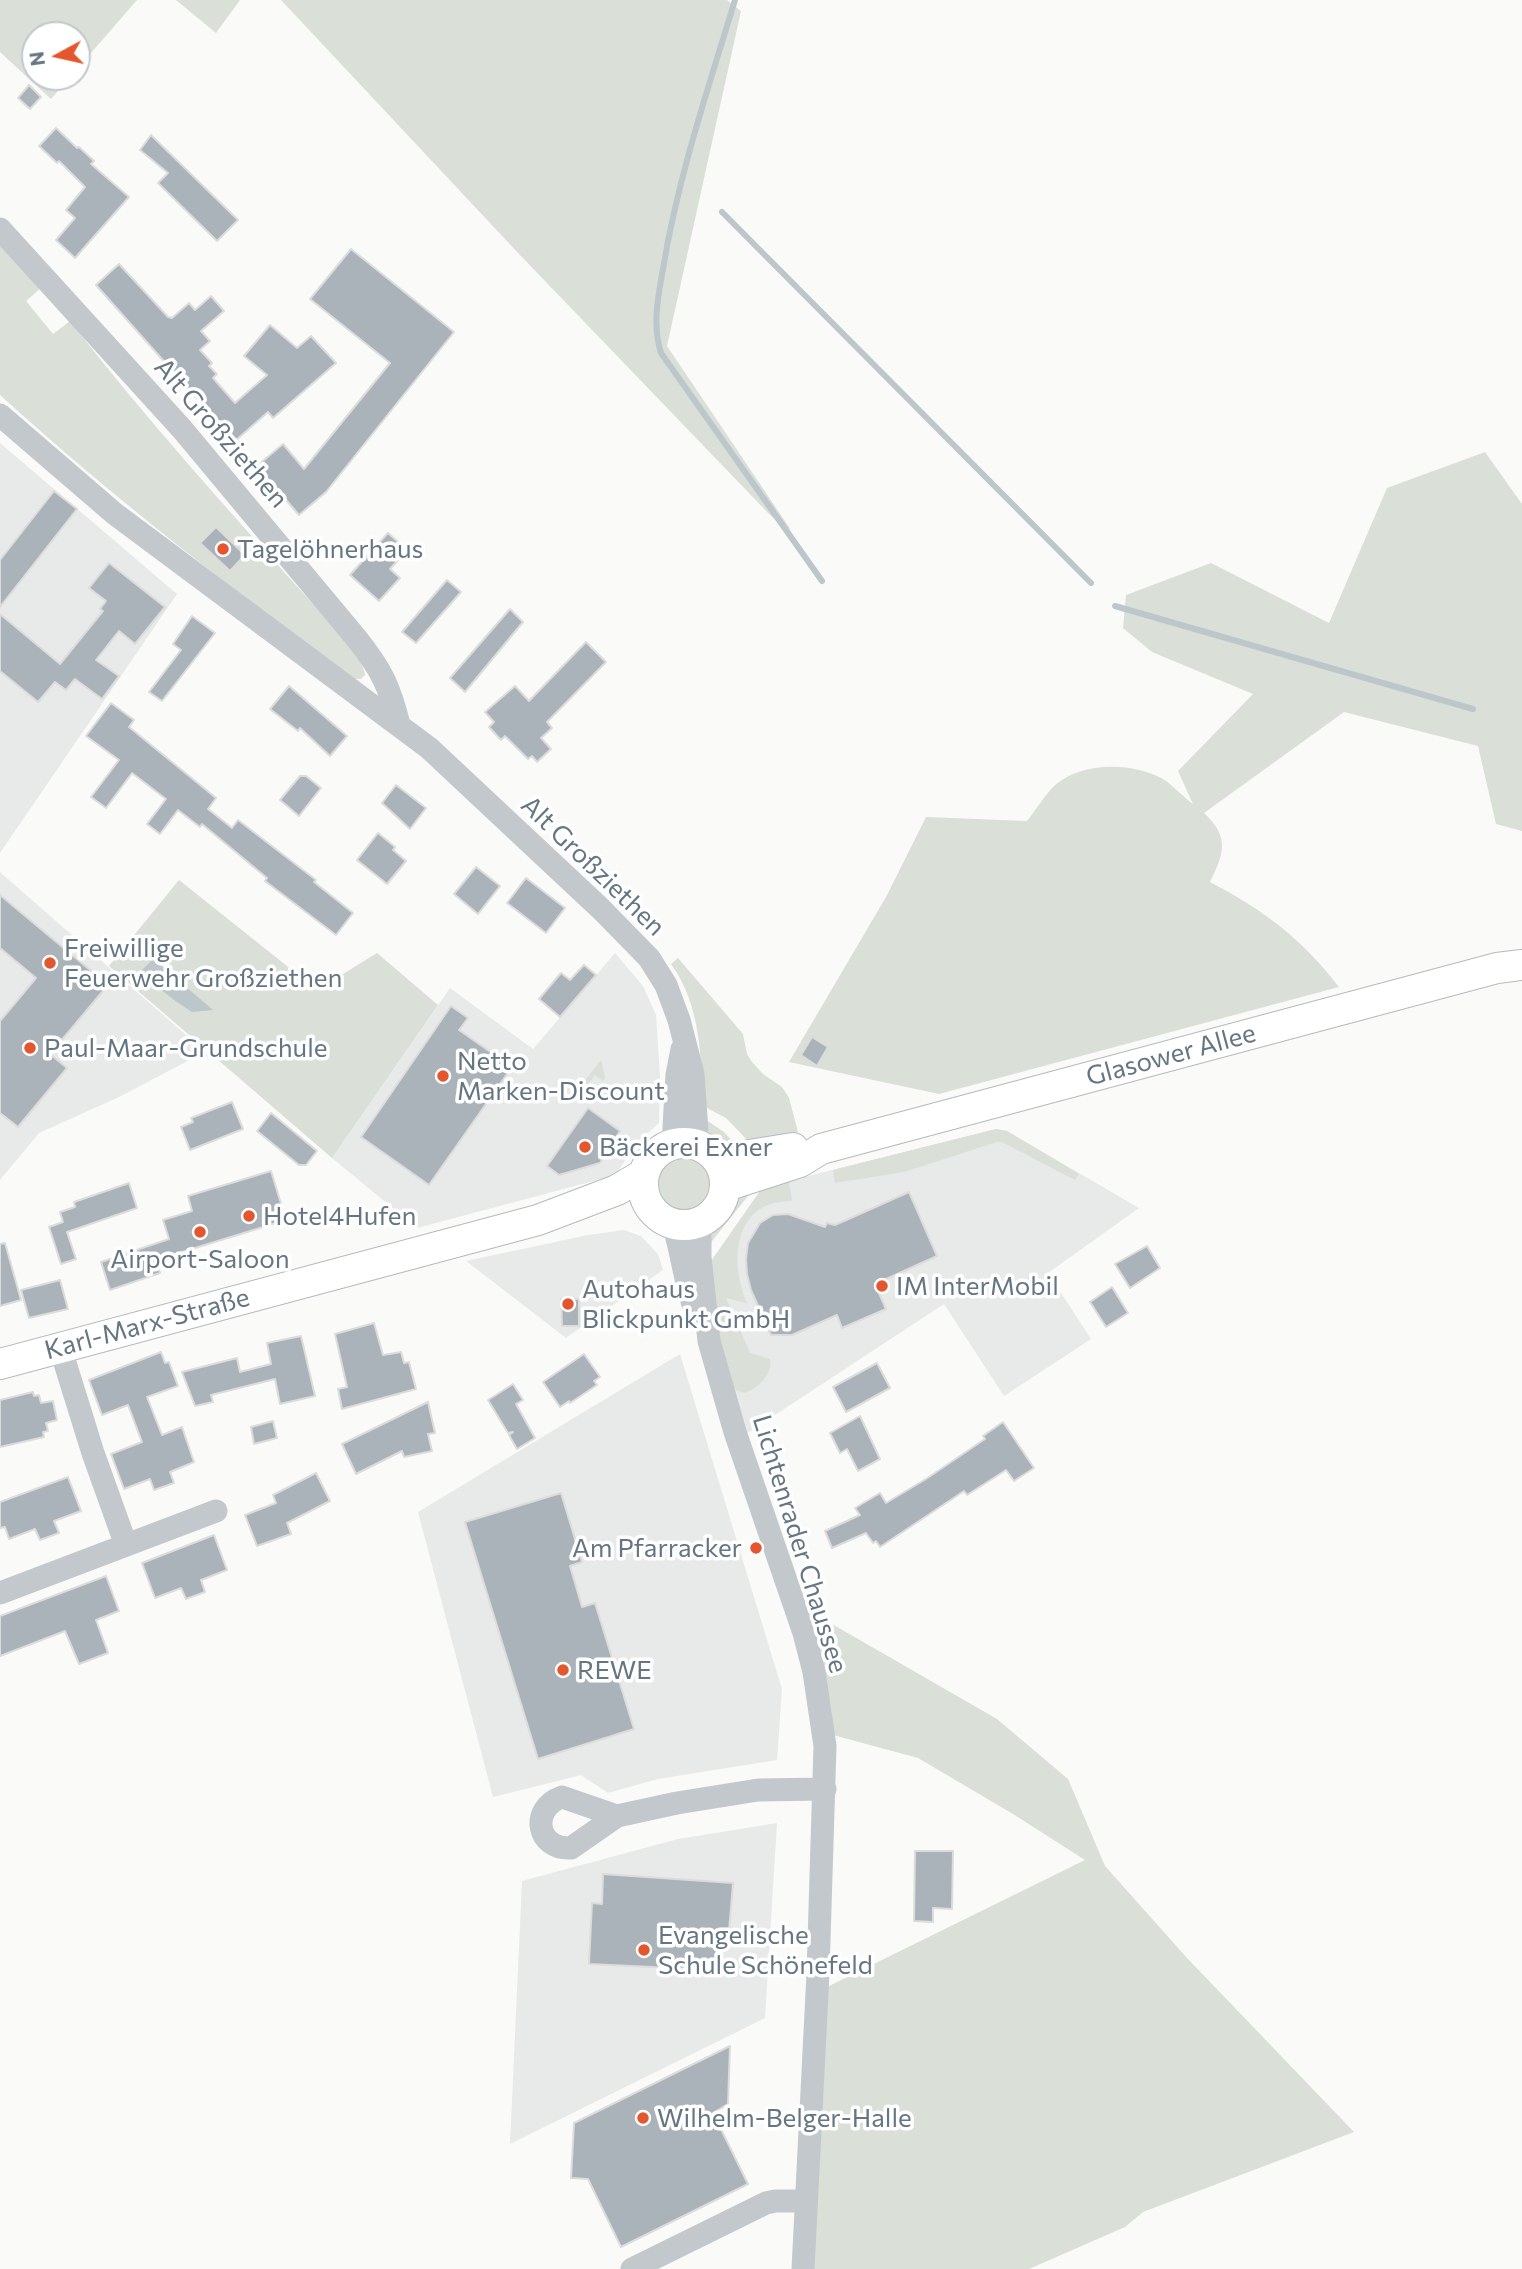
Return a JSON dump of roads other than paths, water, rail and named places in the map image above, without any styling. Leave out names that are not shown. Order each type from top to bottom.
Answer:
[{"type":"main road","name":"Glasower Allee","points":[[704,1159],[797,1147],[821,1149],[1497,968],[1522,965]]},
{"type":"main road","points":[[654,1155],[704,1159],[723,1198],[718,1208],[687,1224],[654,1213],[643,1190],[644,1174],[654,1155]]},
{"type":"main road","name":"Karl-Marx-Straße","points":[[0,1364],[538,1220],[617,1190],[644,1174]]},
{"type":"main road","name":"Karl-Marx-Straße","points":[[538,1220],[587,1218],[648,1205]]},
{"type":"street","name":"Alt Großziethen","points":[[0,229],[182,429],[365,649],[391,692],[399,725]]},
{"type":"street","name":"Alt Großziethen","points":[[0,415],[115,514],[429,748],[592,900],[649,958],[673,1002],[693,1074],[704,1159]]},
{"type":"street","name":"Lichtenrader Chaussee","points":[[687,1224],[683,1255],[689,1293],[709,1340],[735,1432],[804,1633],[814,1672],[825,1746],[818,1973],[803,2269]]},
{"type":"street","points":[[60,1348],[126,1545]]},
{"type":"street","points":[[0,1593],[216,1511]]},
{"type":"street","points":[[617,1816],[758,1790],[825,1789]]},
{"type":"street","points":[[632,2269],[766,2203],[806,2201]]},
{"type":"waterway","points":[[735,0],[694,133],[669,235],[658,300],[658,342],[661,353],[822,581]]},
{"type":"waterway","points":[[722,212],[1091,583]]},
{"type":"waterway","points":[[1115,606],[1473,709]]},
{"type":"place","name":"Tagelöhnerhaus","points":[[223,549]]},
{"type":"place","name":"Freiwillige Feuerwehr Großziethen","points":[[50,963]]},
{"type":"place","name":"Paul-Maar-Grundschule","points":[[30,1048]]},
{"type":"place","name":"Netto Marken-Discount","points":[[443,1076]]},
{"type":"place","name":"Bäckerei Exner","points":[[585,1147]]},
{"type":"place","name":"Hotel4Hufen","points":[[249,1216]]},
{"type":"place","name":"Airport-Saloon","points":[[200,1232]]},
{"type":"place","name":"IM InterMobil","points":[[882,1286]]},
{"type":"place","name":"Autohaus Blickpunkt GmbH","points":[[568,1304]]},
{"type":"place","name":"Am Pfarracker","points":[[756,1548]]},
{"type":"place","name":"REWE","points":[[563,1670]]},
{"type":"place","name":"Evangelische Schule Schönefeld","points":[[644,1950]]},
{"type":"place","name":"Wilhelm-Belger-Halle","points":[[643,2118]]}]
